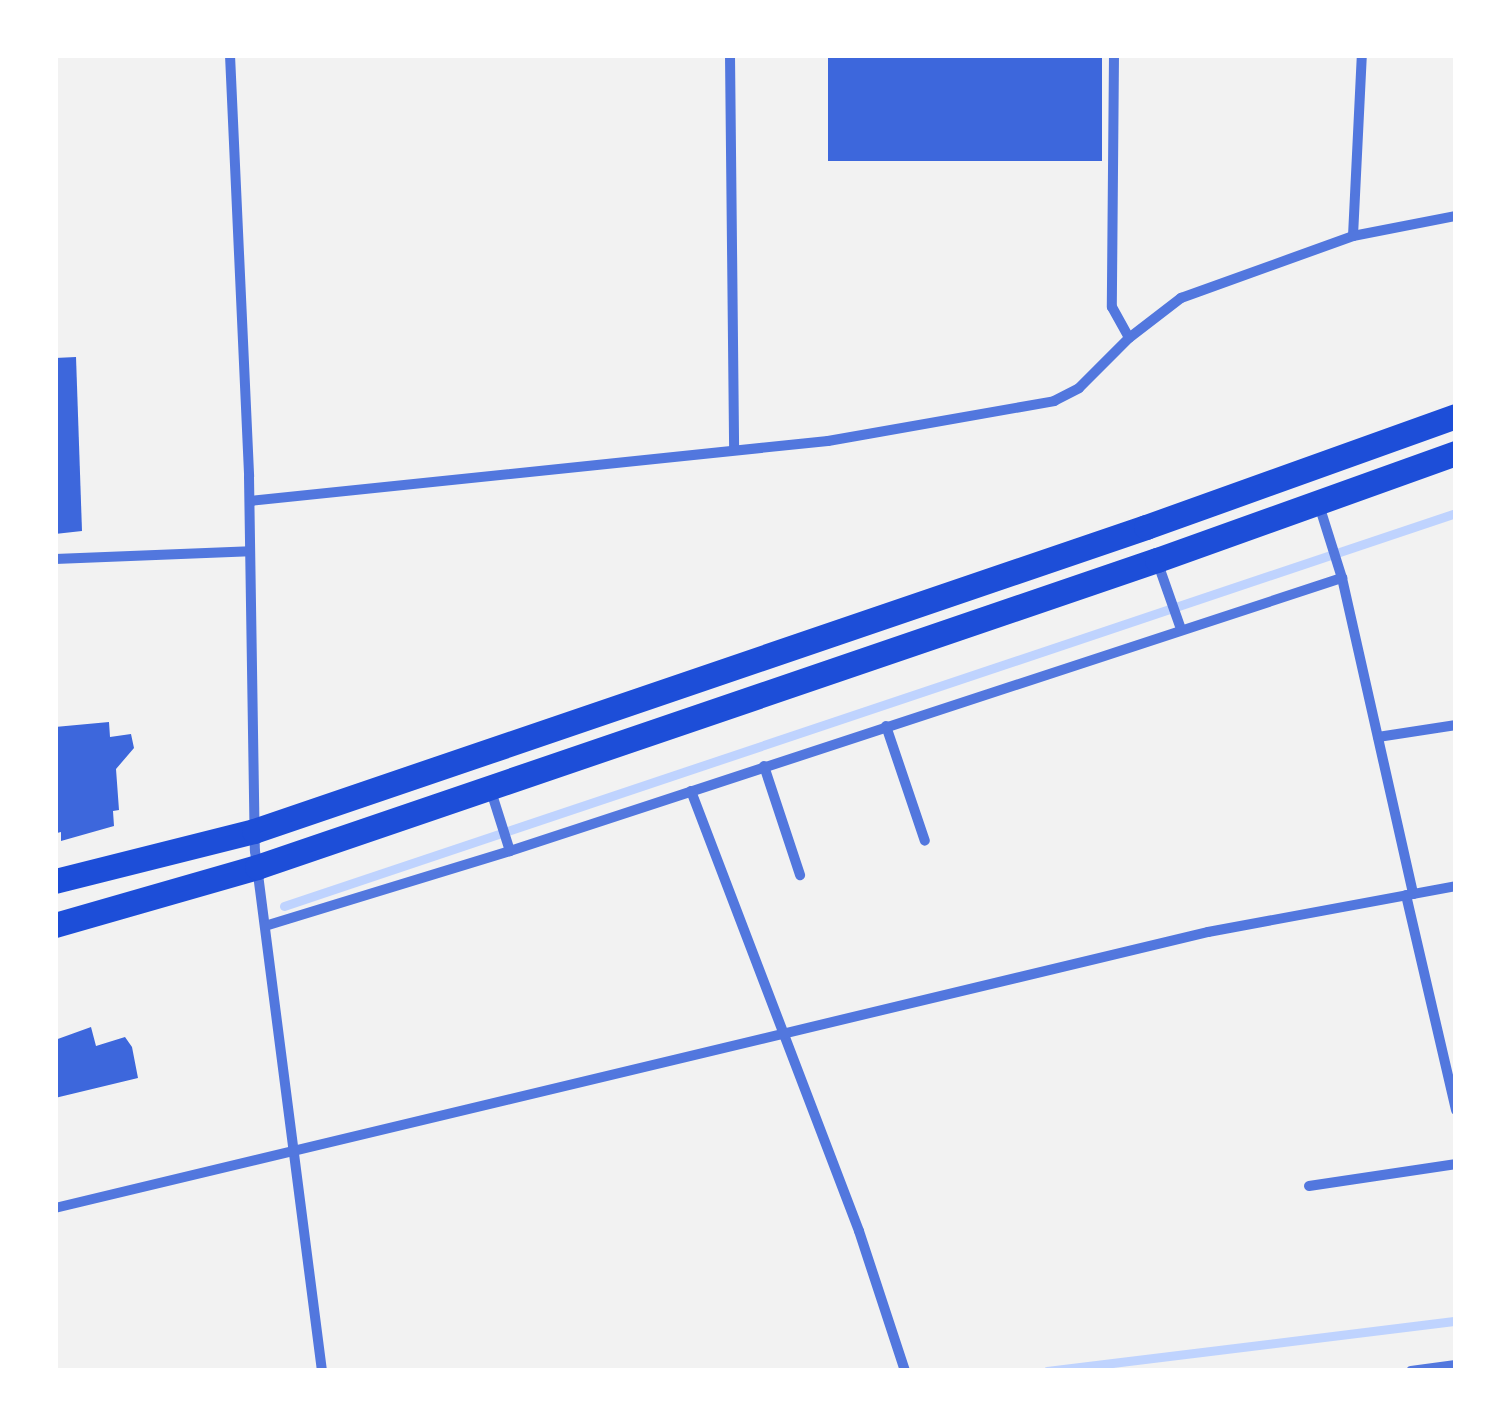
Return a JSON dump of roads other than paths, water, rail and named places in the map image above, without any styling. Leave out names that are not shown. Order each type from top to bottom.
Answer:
[{"type":"main road","points":[[55,882],[254,831],[1146,527],[1456,416]]},
{"type":"main road","points":[[55,924],[257,867],[1156,560],[1456,452]]},
{"type":"street","points":[[230,55],[250,501],[254,831],[322,1371]]},
{"type":"street","points":[[730,55],[734,450]]},
{"type":"street","points":[[1114,55],[1112,307],[1128,338]]},
{"type":"street","points":[[1353,236],[1362,55]]},
{"type":"street","points":[[250,501],[828,440],[1054,401],[1079,388],[1128,338],[1181,298],[1353,236],[1456,216]]},
{"type":"street","points":[[1317,500],[1342,578],[1456,1110]]},
{"type":"street","points":[[55,559],[250,551]]},
{"type":"street","points":[[1156,560],[1180,629]]},
{"type":"street","points":[[264,926],[510,852],[1342,578]]},
{"type":"street","points":[[1378,737],[1456,724]]},
{"type":"street","points":[[886,726],[925,842]]},
{"type":"street","points":[[764,766],[800,875]]},
{"type":"street","points":[[490,787],[510,852]]},
{"type":"street","points":[[690,792],[785,1032],[905,1370]]},
{"type":"street","points":[[55,1208],[292,1148],[1208,932],[1456,886]]},
{"type":"street","points":[[1308,1186],[1456,1164]]},
{"type":"street","points":[[1411,1371],[1456,1366]]},
{"type":"waterway","points":[[284,906],[1456,513]]},
{"type":"waterway","points":[[1047,1371],[1456,1321]]}]
